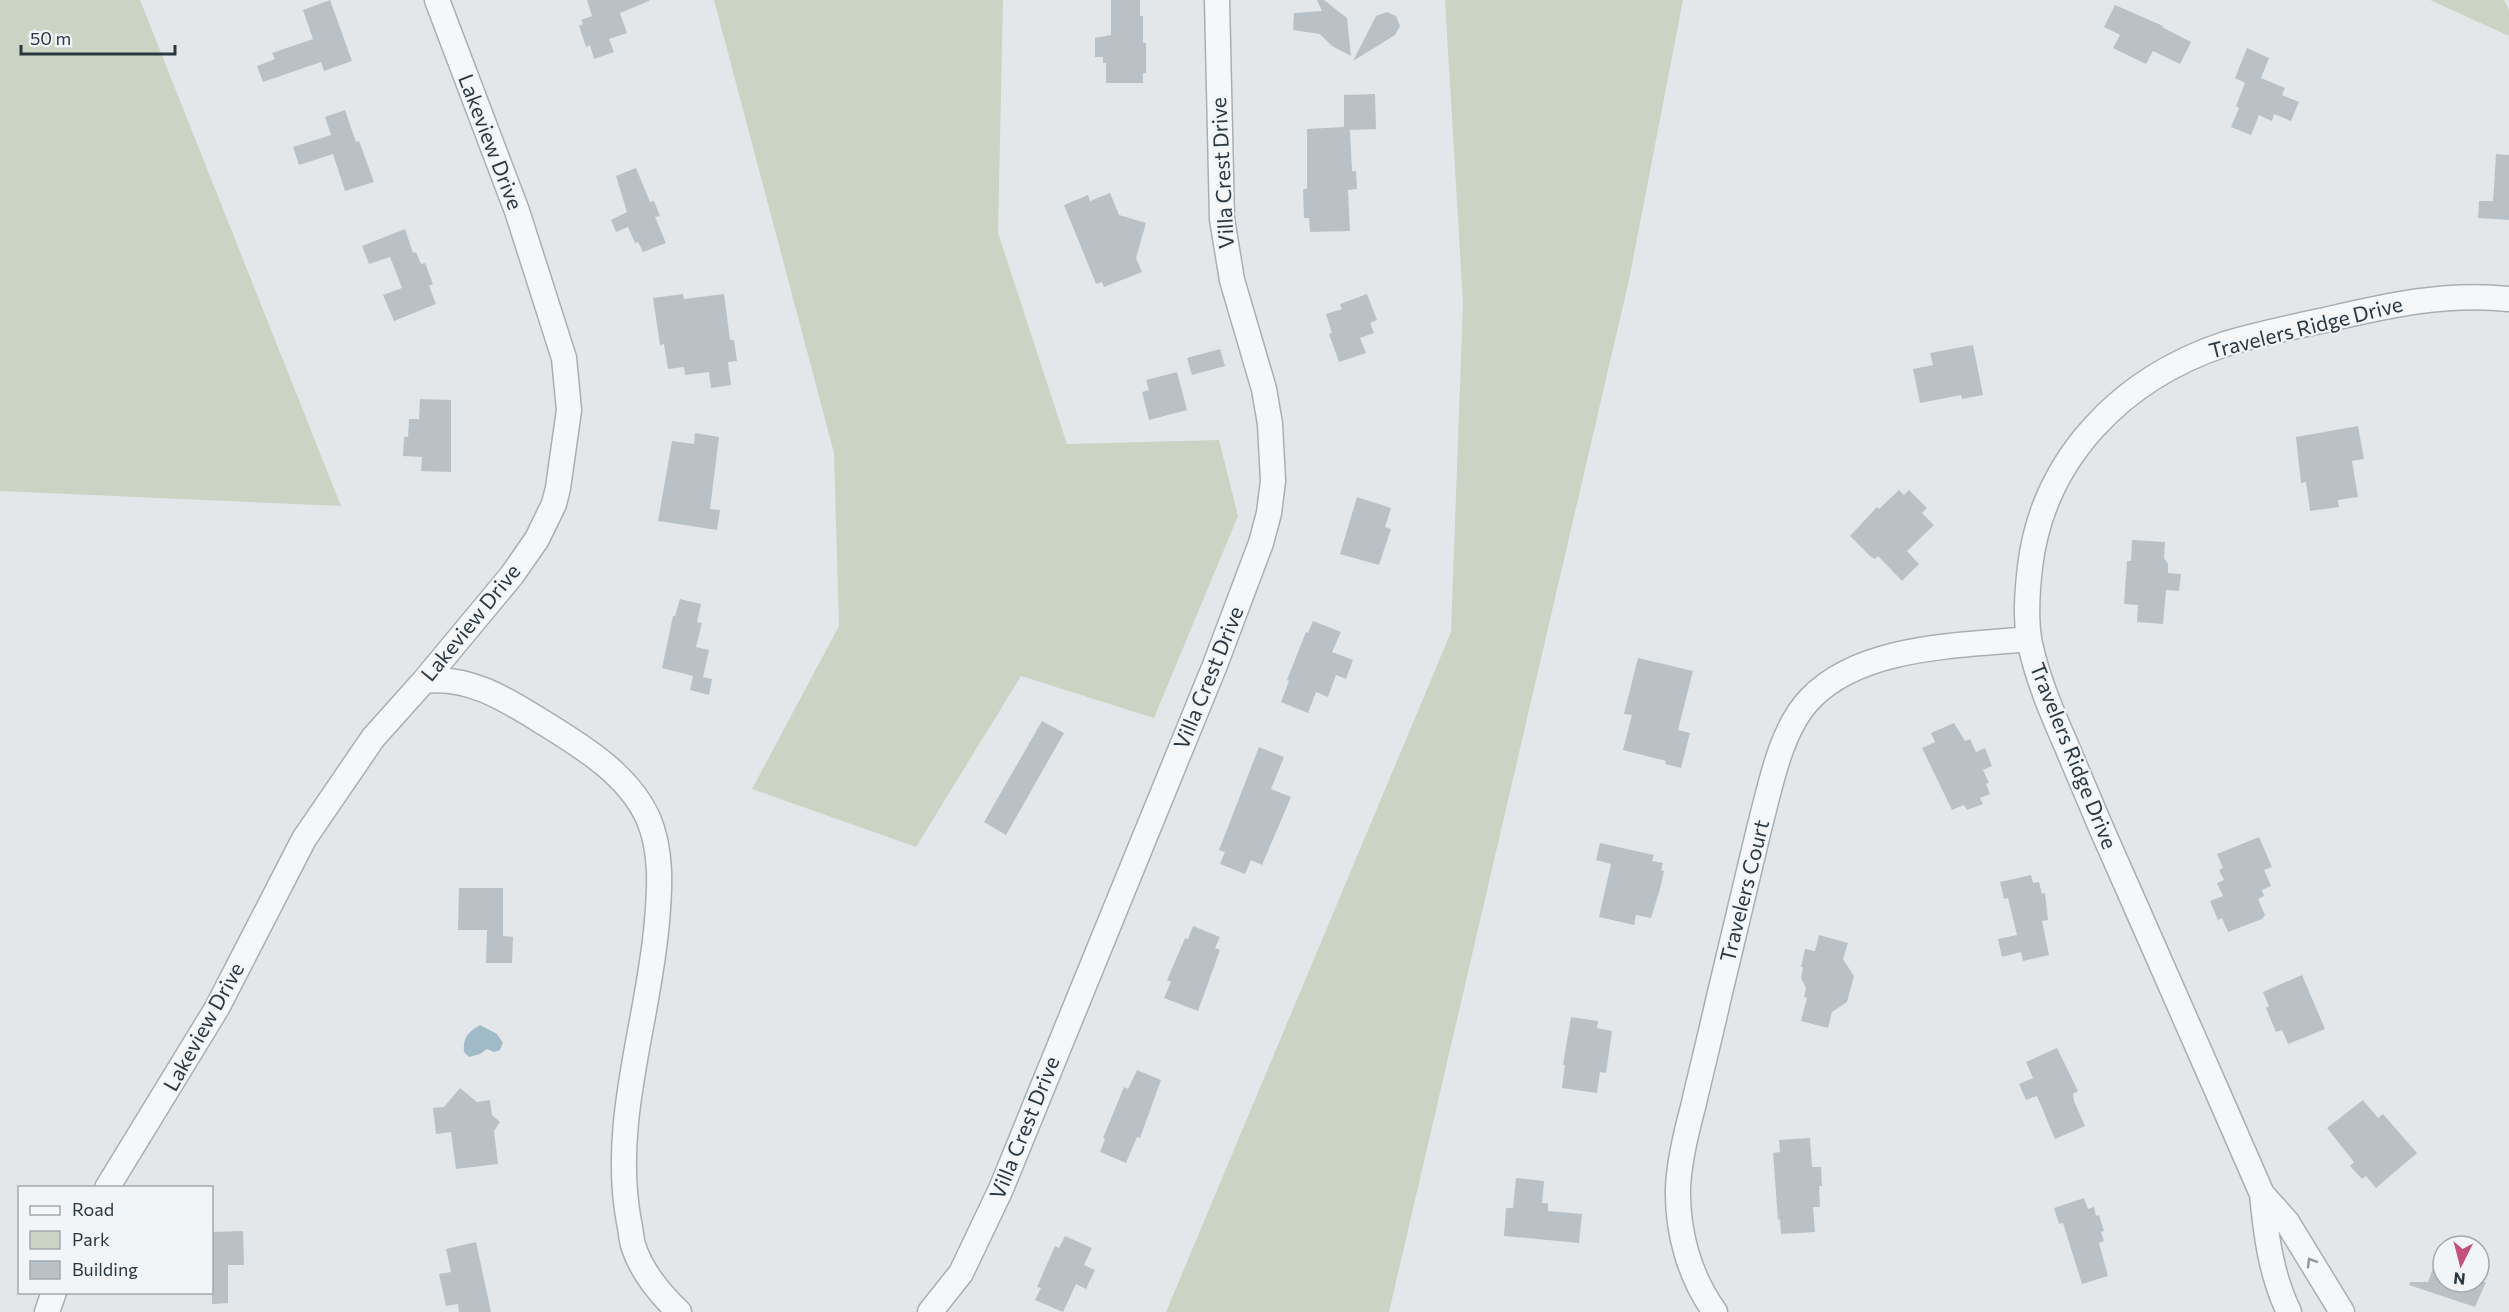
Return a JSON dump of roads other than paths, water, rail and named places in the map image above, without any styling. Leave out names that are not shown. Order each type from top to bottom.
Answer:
[{"type":"street","name":"Lakeview Drive","points":[[108,1186],[217,1008],[304,839],[373,738],[424,681],[512,575],[537,539],[554,504],[568,433],[569,410],[564,358],[517,211],[437,0]]},
{"type":"street","name":"Villa Crest Drive","points":[[930,1312],[942,1300],[966,1264],[1001,1189],[1215,665],[1261,543],[1269,513],[1273,481],[1270,424],[1264,389],[1232,280],[1222,219],[1217,0]]},
{"type":"street","name":"Travelers Ridge Drive","points":[[2342,1312],[2287,1222],[2262,1194],[2082,785],[2045,695],[2029,639],[2027,597],[2032,551],[2051,492],[2060,472],[2086,435],[2102,417],[2159,372],[2210,350],[2261,334],[2417,300],[2474,296],[2509,299]]},
{"type":"street","name":"Travelers Court","points":[[1715,1312],[1700,1287],[1687,1255],[1680,1218],[1679,1173],[1756,843],[1773,776],[1788,733],[1803,708],[1821,689],[1850,670],[1891,656],[2029,639]]},
{"type":"street","points":[[424,681],[444,679],[462,681],[492,694],[546,724],[587,751],[614,773],[648,818],[658,856],[659,900],[655,953],[628,1108],[624,1177],[633,1244],[655,1286],[678,1312]]},
{"type":"street","name":"Travelers Ridge Drive","points":[[2262,1194],[2266,1241],[2273,1270],[2289,1312]]},
{"type":"street","points":[[47,1312],[54,1294]]},
{"type":"water","points":[[480,1025],[497,1034],[503,1043],[500,1050],[494,1052],[487,1049],[469,1057],[464,1052],[465,1039]]}]
